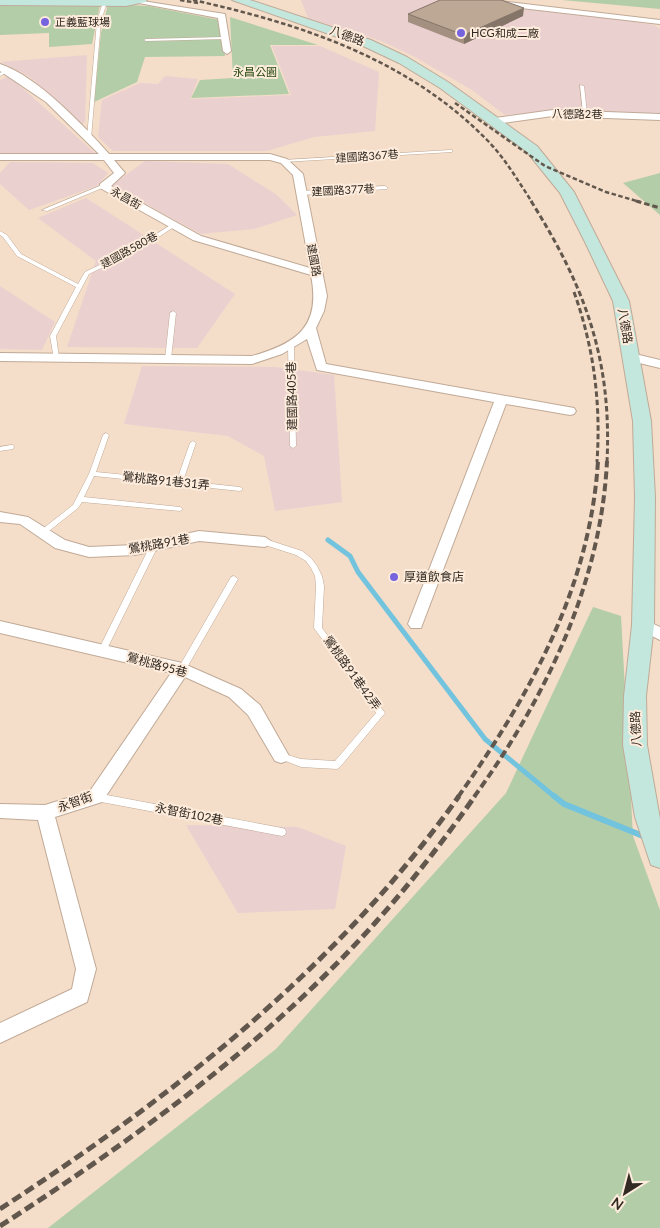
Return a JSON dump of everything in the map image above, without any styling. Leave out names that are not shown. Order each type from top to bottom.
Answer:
[{"type":"main road","name":"八德路","points":[[238,0],[367,43],[403,60],[444,85],[532,149],[567,192],[621,301],[642,421],[645,496],[642,625],[635,696],[635,745],[647,818],[660,857]]},
{"type":"main road","points":[[0,2],[140,1]]},
{"type":"street","points":[[496,0],[521,6],[660,22]]},
{"type":"street","points":[[140,1],[222,16],[226,52]]},
{"type":"street","name":"永昌街","points":[[2,71],[22,78],[89,138],[108,158],[120,173],[104,186],[196,238],[317,273]]},
{"type":"street","name":"八德路2巷","points":[[495,121],[553,113],[660,117]]},
{"type":"street","points":[[0,157],[270,157],[284,161]]},
{"type":"street","name":"建國路","points":[[0,358],[252,360],[282,352],[299,341],[320,312],[321,296],[298,174],[284,161]]},
{"type":"street","points":[[310,327],[321,366],[570,411]]},
{"type":"street","points":[[631,357],[660,364]]},
{"type":"street","points":[[416,624],[502,398]]},
{"type":"street","name":"鶯桃路91巷","points":[[0,518],[23,520],[60,544],[90,552],[135,550],[199,536],[265,542]]},
{"type":"street","points":[[642,625],[660,634]]},
{"type":"street","name":"鶯桃路95巷","points":[[0,627],[182,669],[235,693],[254,710],[281,756]]},
{"type":"street","name":"永智街","points":[[0,1033],[80,995],[86,968],[45,813],[96,796],[182,669]]},
{"type":"street","points":[[0,811],[45,813]]},
{"type":"lane","points":[[89,138],[100,20],[110,1]]},
{"type":"lane","points":[[146,40],[224,38]]},
{"type":"lane","points":[[582,86],[585,113]]},
{"type":"lane","name":"建國路367巷","points":[[284,161],[450,151]]},
{"type":"lane","points":[[45,210],[104,186]]},
{"type":"lane","name":"建國路377巷","points":[[302,193],[385,188]]},
{"type":"lane","name":"建國路580巷","points":[[56,358],[53,336],[87,273],[135,250],[174,225]]},
{"type":"lane","points":[[0,233],[5,236],[19,255],[80,287]]},
{"type":"lane","points":[[168,359],[173,313]]},
{"type":"lane","name":"建國路405巷","points":[[291,346],[294,446]]},
{"type":"lane","points":[[42,532],[76,506],[92,474],[106,435]]},
{"type":"lane","points":[[179,483],[194,443]]},
{"type":"lane","points":[[0,449],[11,447]]},
{"type":"lane","name":"鶯桃路91巷31弄","points":[[92,474],[240,489]]},
{"type":"lane","points":[[80,499],[180,509]]},
{"type":"lane","name":"鶯桃路91巷42弄","points":[[265,542],[300,553],[313,567],[322,585],[318,628],[381,713],[338,765],[301,763],[281,756]]},
{"type":"lane","points":[[102,651],[154,546]]},
{"type":"lane","name":"永智街","points":[[182,669],[234,579]]},
{"type":"lane","name":"永智街102巷","points":[[96,796],[282,832]]},
{"type":"shaded area","points":[[301,0],[489,0],[654,25],[660,29],[660,116],[578,109],[505,115],[472,90],[413,56],[381,41],[308,18]]},
{"type":"shaded area","points":[[272,46],[320,46],[379,72],[375,131],[314,137],[267,151],[113,151],[98,137],[102,100],[140,83],[158,84],[165,76],[198,79],[190,99],[291,95]]},
{"type":"shaded area","points":[[87,55],[85,122],[82,125],[30,77],[0,62]]},
{"type":"shaded area","points":[[9,76],[96,154],[0,153],[0,80]]},
{"type":"shaded area","points":[[145,161],[228,164],[277,195],[297,215],[254,229],[200,234],[112,185]]},
{"type":"shaded area","points":[[10,162],[93,163],[108,173],[97,186],[29,210],[0,184],[0,173]]},
{"type":"shaded area","points":[[86,198],[235,294],[197,348],[67,347],[96,261],[38,218]]},
{"type":"shaded area","points":[[0,286],[55,322],[42,350],[0,349]]},
{"type":"shaded area","points":[[142,366],[275,367],[334,375],[342,502],[275,511],[264,456],[228,436],[124,424]]},
{"type":"shaded area","points":[[186,825],[298,827],[346,846],[335,909],[238,913]]},
{"type":"green space","points":[[562,0],[660,0],[660,9]]},
{"type":"green space","points":[[108,4],[148,6],[220,20],[225,56],[145,57],[137,82],[94,102],[101,33]]},
{"type":"green space","points":[[0,5],[100,5],[92,44],[49,47],[49,33],[0,35]]},
{"type":"green space","name":"永昌公園","points":[[230,17],[318,45],[270,45],[289,94],[191,98],[200,80],[233,78]]},
{"type":"green space","points":[[660,173],[660,215],[623,183]]},
{"type":"green space","points":[[593,607],[621,616],[633,836],[660,910],[660,1228],[48,1228],[276,1049],[506,793]]},
{"type":"building","name":"HCG和成二廠","points":[[440,0],[501,0],[524,8],[464,35],[408,14]]},
{"type":"waterway","points":[[328,540],[350,556],[358,572],[485,739],[555,797]]},
{"type":"waterway","points":[[554,796],[564,804],[643,836]]},
{"type":"railway","points":[[180,0],[198,3]]},
{"type":"railway","points":[[193,0],[313,33],[388,66],[423,87],[456,112],[487,140],[505,162],[532,202]]},
{"type":"railway","points":[[455,103],[545,166],[606,192],[640,202]]},
{"type":"railway","points":[[531,201],[566,264],[580,294],[591,325],[605,390],[607,461]]},
{"type":"railway","points":[[636,201],[660,208]]},
{"type":"railway","points":[[574,292],[587,334],[597,397],[597,462]]},
{"type":"railway","points":[[458,797],[509,719],[532,679],[552,638],[569,596],[583,553],[593,508],[598,461]]},
{"type":"railway","points":[[474,797],[524,720],[546,680],[565,638],[581,596],[594,552],[602,507],[607,461]]},
{"type":"railway","points":[[0,1209],[65,1166],[129,1120],[250,1024],[307,972],[361,917],[412,858],[459,796]]},
{"type":"railway","points":[[0,1226],[150,1124],[198,1087],[290,1009],[375,923],[427,861],[475,796]]},
{"type":"place","name":"正義藍球場","points":[[45,22]]},
{"type":"place","name":"HCG和成二廠","points":[[461,33]]},
{"type":"place","name":"厚道飲食店","points":[[394,577]]}]
